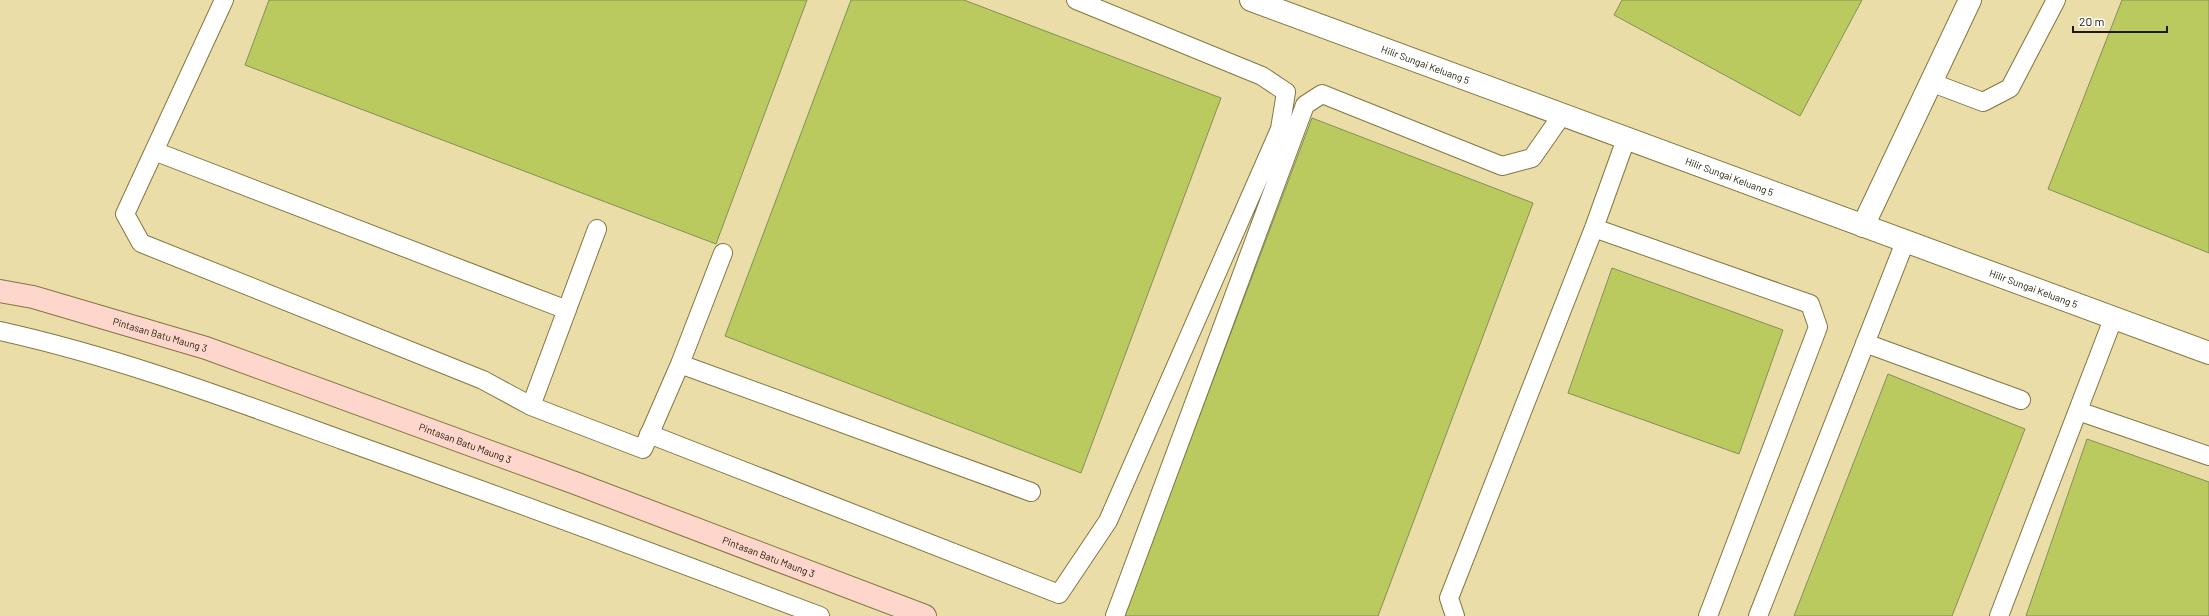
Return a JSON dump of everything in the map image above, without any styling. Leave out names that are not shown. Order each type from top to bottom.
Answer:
[{"type":"street","name":"Hilir Sungai Keluang 5","points":[[1251,0],[2113,319],[2209,353]]},
{"type":"street","points":[[1863,226],[1970,0]]},
{"type":"street","name":"Pintasan Batu Maung 3","points":[[0,291],[33,297],[206,348],[575,483],[925,616]]},
{"type":"lane","points":[[224,0],[125,214],[141,243],[483,380],[531,406],[643,449],[680,364],[723,253]]},
{"type":"lane","points":[[649,434],[1059,594],[1108,521],[1194,322],[1280,129],[1286,92],[1262,76],[1076,0]]},
{"type":"lane","points":[[1930,82],[1983,102],[2010,88],[2056,0]]},
{"type":"lane","points":[[1115,616],[1305,106],[1322,94],[1502,166],[1532,158],[1562,115]]},
{"type":"lane","points":[[1455,616],[1449,598],[1594,228],[1626,139]]},
{"type":"lane","points":[[154,151],[567,310]]},
{"type":"lane","points":[[1594,228],[1810,304],[1818,327],[1708,616]]},
{"type":"lane","points":[[531,406],[596,229]]},
{"type":"lane","points":[[1758,616],[1905,242]]},
{"type":"lane","points":[[1999,616],[2113,319]]},
{"type":"lane","points":[[0,331],[40,340],[203,390],[570,522],[820,616]]},
{"type":"lane","points":[[1865,343],[2021,400]]},
{"type":"lane","points":[[680,364],[1031,492]]},
{"type":"lane","points":[[2078,411],[2209,456]]},
{"type":"building","points":[[269,0],[807,0],[716,244],[245,65]]},
{"type":"building","points":[[851,0],[964,0],[1221,98],[1081,473],[725,336]]},
{"type":"building","points":[[1622,0],[1862,0],[1800,116],[1614,15]]},
{"type":"building","points":[[2122,0],[2209,0],[2209,253],[2048,189]]},
{"type":"building","points":[[1312,118],[1533,203],[1378,616],[1124,616]]},
{"type":"building","points":[[1612,268],[1783,330],[1739,454],[1568,393]]},
{"type":"building","points":[[1888,374],[2025,429],[1952,616],[1794,616]]},
{"type":"building","points":[[2087,439],[2209,482],[2209,616],[2026,616]]}]
